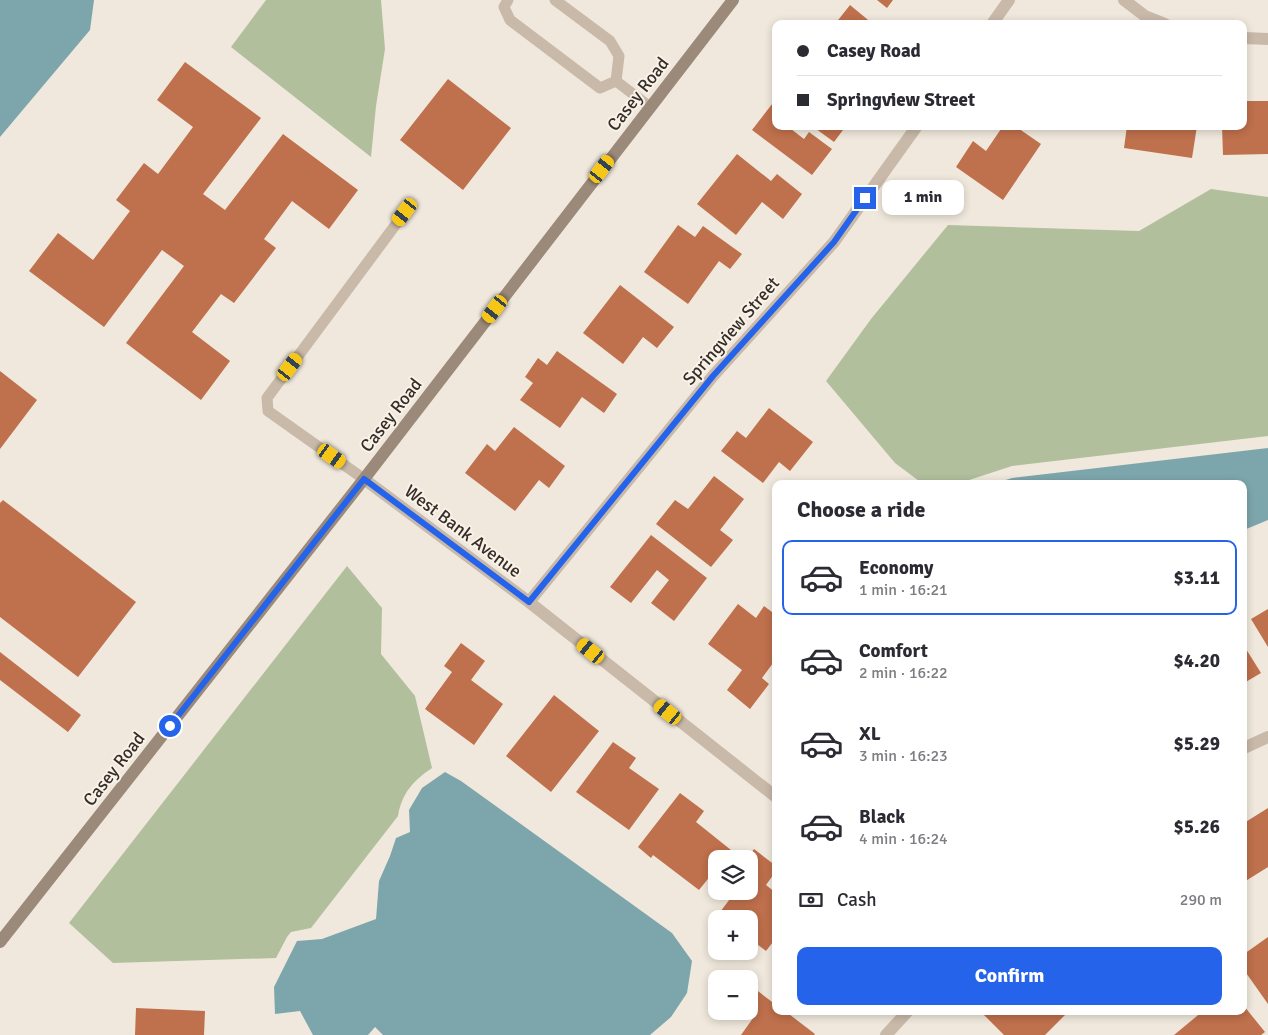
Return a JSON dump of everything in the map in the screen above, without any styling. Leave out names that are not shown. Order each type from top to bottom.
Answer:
[{"type":"street","name":"Casey Road","points":[[0,942],[364,479],[732,0]]},
{"type":"street","points":[[995,20],[1009,0]]},
{"type":"street","points":[[1124,0],[1145,16],[1155,20]]},
{"type":"street","points":[[1247,38],[1268,39]]},
{"type":"street","name":"Springview Street","points":[[529,602],[713,376],[834,242],[914,130]]},
{"type":"street","name":"West Bank Avenue","points":[[364,479],[529,602],[772,794]]},
{"type":"street","points":[[1247,747],[1268,737]]},
{"type":"street","points":[[886,1035],[904,1015]]},
{"type":"lane","points":[[508,0],[504,7],[510,20],[600,88],[616,80]]},
{"type":"lane","points":[[555,0],[610,42],[619,56],[616,80]]},
{"type":"lane","points":[[616,80],[650,107]]},
{"type":"lane","points":[[364,479],[268,411],[267,398],[405,212]]},
{"type":"green space","points":[[266,0],[381,0],[385,49],[376,106],[371,157],[231,47]]},
{"type":"green space","points":[[1211,189],[1268,197],[1268,436],[1012,466],[969,480],[918,480],[895,463],[826,381],[871,319],[948,225],[1139,231]]},
{"type":"green space","points":[[347,566],[382,608],[381,654],[415,696],[432,768],[409,788],[402,801],[398,816],[311,928],[291,932],[276,958],[113,963],[69,923]]},
{"type":"water","points":[[0,0],[94,0],[90,30],[0,137]]},
{"type":"water","points":[[1268,448],[1268,520],[1247,529],[1247,480],[1006,480]]},
{"type":"water","points":[[445,772],[461,781],[672,933],[692,961],[687,993],[671,1017],[650,1035],[383,1035],[375,1027],[368,1035],[313,1035],[300,1011],[275,1014],[274,987],[297,941],[322,939],[376,919],[379,881],[396,838],[410,832],[409,810],[422,788]]},
{"type":"building","points":[[877,0],[893,0],[887,8]]},
{"type":"building","points":[[850,5],[868,20],[838,20]]},
{"type":"building","points":[[185,62],[261,118],[203,194],[225,210],[283,134],[358,190],[329,229],[292,201],[264,239],[276,248],[234,303],[221,294],[192,332],[230,361],[201,400],[126,343],[184,266],[162,250],[104,327],[29,271],[58,233],[93,260],[130,211],[116,200],[144,163],[158,174],[193,127],[157,100]]},
{"type":"building","points":[[448,79],[511,128],[463,190],[400,140]]},
{"type":"building","points":[[1247,101],[1268,101],[1268,154],[1223,155],[1222,130],[1247,130]]},
{"type":"building","points":[[772,104],[772,130],[792,130],[804,139],[809,132],[832,149],[812,175],[752,130]]},
{"type":"building","points":[[818,130],[843,130],[834,142]]},
{"type":"building","points":[[1000,130],[1021,130],[1041,144],[1003,200],[956,167],[973,141],[986,151]]},
{"type":"building","points":[[1126,130],[1196,130],[1192,158],[1124,148]]},
{"type":"building","points":[[737,154],[771,181],[777,174],[802,194],[783,219],[762,202],[736,235],[697,204]]},
{"type":"building","points":[[678,225],[695,237],[703,226],[742,254],[730,269],[719,261],[688,304],[644,272]]},
{"type":"building","points":[[620,285],[674,327],[657,348],[643,337],[623,364],[583,333]]},
{"type":"building","points":[[557,351],[617,394],[604,413],[582,397],[560,428],[520,400],[533,383],[525,377],[538,358],[547,365]]},
{"type":"building","points":[[0,371],[37,400],[0,449]]},
{"type":"building","points":[[769,408],[813,442],[790,471],[779,462],[763,483],[721,451],[737,431],[746,438]]},
{"type":"building","points":[[514,427],[565,466],[549,488],[539,480],[515,511],[465,473],[487,444],[495,451]]},
{"type":"building","points":[[714,476],[744,499],[720,530],[733,540],[711,567],[656,524],[675,500],[688,509]]},
{"type":"building","points":[[3,500],[136,602],[78,677],[0,617],[0,503]]},
{"type":"building","points":[[651,535],[707,578],[674,621],[651,603],[669,580],[657,570],[631,603],[610,587]]},
{"type":"building","points":[[738,604],[756,618],[764,606],[772,612],[772,664],[762,678],[769,684],[750,709],[727,690],[742,670],[708,644]]},
{"type":"building","points":[[1268,609],[1268,647],[1251,619]]},
{"type":"building","points":[[461,643],[485,661],[471,680],[503,704],[474,745],[425,709],[452,672],[444,666]]},
{"type":"building","points":[[1247,651],[1261,673],[1247,681]]},
{"type":"building","points":[[0,652],[81,715],[68,732],[0,680]]},
{"type":"building","points":[[554,695],[599,731],[551,792],[506,756]]},
{"type":"building","points":[[613,742],[636,758],[629,768],[659,789],[629,830],[576,792]]},
{"type":"building","points":[[680,793],[704,811],[696,822],[731,850],[708,850],[708,879],[699,890],[653,855],[651,858],[638,847]]},
{"type":"building","points":[[1268,808],[1268,867],[1247,880],[1247,821]]},
{"type":"building","points":[[758,852],[772,863],[772,877],[766,885],[772,890],[772,943],[766,951],[758,945],[758,910],[722,910],[729,900],[758,900]]},
{"type":"building","points":[[1268,937],[1268,1004],[1247,974],[1247,952]]},
{"type":"building","points":[[758,991],[772,1002],[772,1015],[790,1015],[815,1034],[814,1035],[741,1035],[752,1020],[758,1020]]},
{"type":"building","points":[[136,1008],[205,1011],[204,1035],[135,1035]]},
{"type":"building","points":[[1247,1010],[1265,1032],[1261,1035],[1174,1035],[1198,1015],[1247,1015]]},
{"type":"building","points":[[984,1015],[1065,1015],[1045,1035],[1004,1035]]},
{"type":"route","points":[[170,726],[364,479],[529,602],[713,376],[834,242],[865,198]]}]
